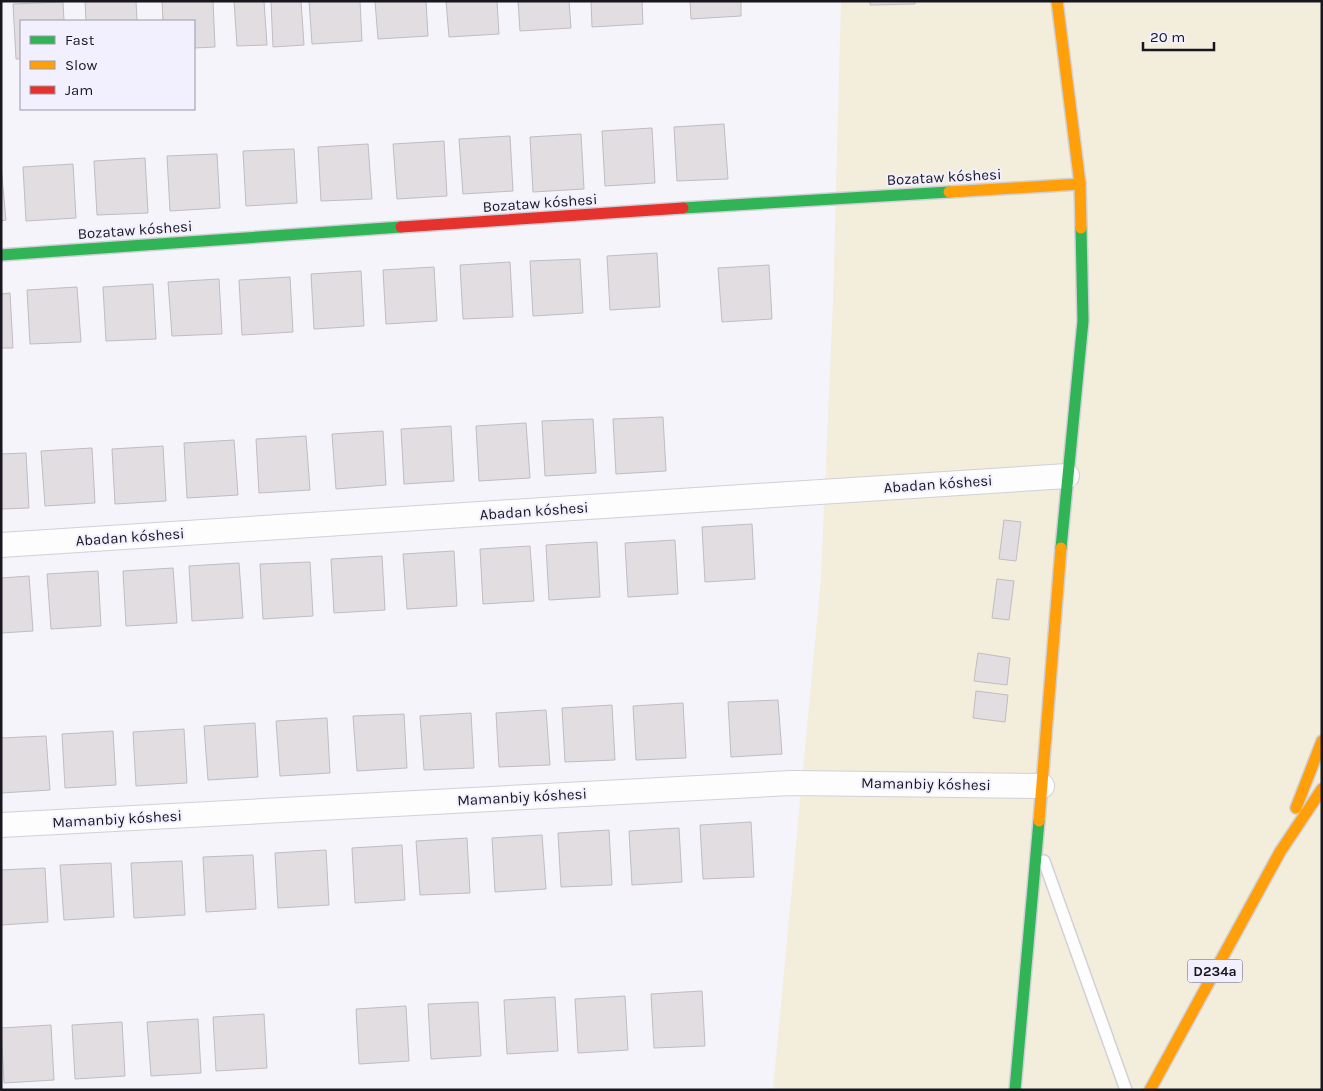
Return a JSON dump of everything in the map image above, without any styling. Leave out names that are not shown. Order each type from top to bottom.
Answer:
[{"type":"street","points":[[1015,1090],[1067,476],[1083,321],[1080,184],[1057,1]]},
{"type":"street","name":"Bozataw kóshesi","points":[[1,254],[742,204],[1080,184]]},
{"type":"street","name":"Abadan kóshesi","points":[[1,546],[1067,476]]},
{"type":"street","points":[[1280,852],[1322,741]]},
{"type":"street","name":"Mamanbiy kóshesi","points":[[1,825],[791,783],[1042,786]]},
{"type":"street","points":[[1280,852],[1322,788]]},
{"type":"street","name":"D234a","points":[[1150,1090],[1280,852]]},
{"type":"lane","points":[[1037,843],[1126,1090]]},
{"type":"sand","points":[[841,1],[1322,1],[1322,1090],[773,1090],[821,578],[833,301]]},
{"type":"building","points":[[85,1],[136,1],[137,20],[86,20]]},
{"type":"building","points":[[162,1],[213,1],[215,47],[195,48],[195,20],[163,20]]},
{"type":"building","points":[[234,1],[264,1],[267,45],[237,46]]},
{"type":"building","points":[[271,1],[301,1],[304,45],[273,47]]},
{"type":"building","points":[[309,1],[360,1],[362,41],[312,44]]},
{"type":"building","points":[[375,1],[426,1],[428,36],[378,39]]},
{"type":"building","points":[[446,1],[497,1],[499,34],[449,37]]},
{"type":"building","points":[[518,1],[569,1],[571,28],[520,31]]},
{"type":"building","points":[[591,1],[642,1],[643,24],[592,27]]},
{"type":"building","points":[[690,1],[741,1],[741,16],[691,19]]},
{"type":"building","points":[[870,1],[915,1],[915,4],[870,5]]},
{"type":"building","points":[[63,2],[64,20],[20,20],[20,59],[16,59],[13,4]]},
{"type":"building","points":[[724,124],[728,179],[677,181],[674,127]]},
{"type":"building","points":[[652,128],[655,183],[605,186],[602,131]]},
{"type":"building","points":[[581,134],[584,189],[533,192],[530,137]]},
{"type":"building","points":[[510,136],[513,191],[463,194],[459,139]]},
{"type":"building","points":[[444,141],[447,196],[397,199],[393,144]]},
{"type":"building","points":[[368,144],[372,199],[321,201],[318,147]]},
{"type":"building","points":[[294,149],[297,203],[246,206],[243,151]]},
{"type":"building","points":[[217,154],[220,208],[170,211],[167,156]]},
{"type":"building","points":[[145,158],[148,213],[97,215],[94,161]]},
{"type":"building","points":[[73,164],[76,218],[26,221],[23,167]]},
{"type":"building","points":[[1,166],[6,220],[1,221]]},
{"type":"building","points":[[657,253],[660,307],[610,310],[607,256]]},
{"type":"building","points":[[580,259],[583,313],[533,316],[530,261]]},
{"type":"building","points":[[510,262],[513,317],[463,319],[460,265]]},
{"type":"building","points":[[769,265],[772,319],[722,322],[718,268]]},
{"type":"building","points":[[434,267],[437,321],[386,324],[383,270]]},
{"type":"building","points":[[361,271],[364,326],[314,329],[311,274]]},
{"type":"building","points":[[290,277],[293,332],[242,335],[239,280]]},
{"type":"building","points":[[219,279],[222,334],[172,336],[168,282]]},
{"type":"building","points":[[153,284],[156,339],[106,341],[103,287]]},
{"type":"building","points":[[77,287],[81,342],[30,344],[27,290]]},
{"type":"building","points":[[10,293],[13,348],[1,348],[1,294]]},
{"type":"building","points":[[663,417],[666,471],[616,474],[613,419]]},
{"type":"building","points":[[593,419],[596,473],[545,476],[542,421]]},
{"type":"building","points":[[526,423],[530,478],[479,481],[476,426]]},
{"type":"building","points":[[451,426],[454,481],[404,484],[401,429]]},
{"type":"building","points":[[383,431],[386,485],[336,489],[332,434]]},
{"type":"building","points":[[306,436],[310,490],[259,493],[256,439]]},
{"type":"building","points":[[234,440],[238,495],[187,498],[184,443]]},
{"type":"building","points":[[163,446],[166,501],[115,504],[112,449]]},
{"type":"building","points":[[92,448],[95,503],[45,506],[41,451]]},
{"type":"building","points":[[26,453],[29,508],[1,509],[1,454]]},
{"type":"building","points":[[1004,520],[1021,522],[1016,561],[999,559]]},
{"type":"building","points":[[752,524],[755,579],[705,582],[702,527]]},
{"type":"building","points":[[675,540],[678,594],[628,597],[625,543]]},
{"type":"building","points":[[597,542],[600,597],[549,600],[546,545]]},
{"type":"building","points":[[530,546],[534,601],[483,604],[480,549]]},
{"type":"building","points":[[454,551],[457,606],[407,609],[403,554]]},
{"type":"building","points":[[382,556],[385,610],[334,613],[331,559]]},
{"type":"building","points":[[310,562],[313,616],[263,619],[260,564]]},
{"type":"building","points":[[239,563],[243,618],[192,621],[189,566]]},
{"type":"building","points":[[173,568],[177,623],[126,626],[123,571]]},
{"type":"building","points":[[98,571],[101,626],[51,629],[47,574]]},
{"type":"building","points":[[29,576],[33,631],[1,633],[1,578]]},
{"type":"building","points":[[997,579],[1014,581],[1009,620],[992,618]]},
{"type":"building","points":[[978,653],[1010,658],[1007,685],[974,681]]},
{"type":"building","points":[[976,691],[1008,695],[1005,722],[973,718]]},
{"type":"building","points":[[778,700],[782,754],[731,757],[728,702]]},
{"type":"building","points":[[683,703],[686,758],[636,760],[633,706]]},
{"type":"building","points":[[612,705],[615,760],[565,762],[562,708]]},
{"type":"building","points":[[546,710],[550,765],[499,767],[496,713]]},
{"type":"building","points":[[471,713],[474,768],[424,770],[420,716]]},
{"type":"building","points":[[404,714],[407,768],[357,771],[353,716]]},
{"type":"building","points":[[327,718],[330,773],[280,776],[276,721]]},
{"type":"building","points":[[255,723],[258,777],[208,780],[204,726]]},
{"type":"building","points":[[184,729],[187,783],[136,786],[133,732]]},
{"type":"building","points":[[113,731],[116,785],[65,788],[62,734]]},
{"type":"building","points":[[46,736],[50,790],[1,793],[1,738]]},
{"type":"building","points":[[751,822],[754,877],[703,879],[700,825]]},
{"type":"building","points":[[679,828],[682,882],[632,885],[629,831]]},
{"type":"building","points":[[609,830],[612,885],[561,887],[558,833]]},
{"type":"building","points":[[542,835],[546,889],[495,892],[492,838]]},
{"type":"building","points":[[467,838],[470,893],[420,895],[416,841]]},
{"type":"building","points":[[402,845],[405,900],[355,903],[352,848]]},
{"type":"building","points":[[326,850],[329,905],[278,908],[275,853]]},
{"type":"building","points":[[253,855],[256,909],[206,912],[203,857]]},
{"type":"building","points":[[182,861],[185,915],[134,918],[131,863]]},
{"type":"building","points":[[111,863],[114,917],[64,920],[60,865]]},
{"type":"building","points":[[45,868],[48,922],[1,925],[1,870]]},
{"type":"building","points":[[702,991],[705,1046],[654,1048],[651,994]]},
{"type":"building","points":[[625,996],[628,1050],[578,1053],[575,999]]},
{"type":"building","points":[[555,997],[558,1051],[507,1054],[504,1000]]},
{"type":"building","points":[[478,1002],[481,1056],[431,1059],[428,1004]]},
{"type":"building","points":[[406,1006],[409,1061],[359,1064],[356,1009]]},
{"type":"building","points":[[264,1014],[267,1068],[216,1071],[213,1017]]},
{"type":"building","points":[[198,1019],[201,1073],[151,1076],[147,1022]]},
{"type":"building","points":[[122,1022],[125,1076],[75,1079],[72,1025]]},
{"type":"building","points":[[51,1025],[54,1080],[4,1083],[1,1028]]},
{"type":"traffic: fast","points":[[683,208],[949,192]]},
{"type":"traffic: fast","points":[[1,255],[401,227]]},
{"type":"traffic: fast","points":[[1061,548],[1083,321],[1081,228]]},
{"type":"traffic: fast","points":[[1015,1090],[1039,821]]},
{"type":"traffic: slow","points":[[1057,1],[1080,184],[1081,228]]},
{"type":"traffic: slow","points":[[949,192],[1080,184]]},
{"type":"traffic: slow","points":[[1039,821],[1061,548]]},
{"type":"traffic: slow","points":[[1296,808],[1322,741]]},
{"type":"traffic: slow","points":[[1150,1090],[1280,852],[1322,789]]},
{"type":"traffic: jam","points":[[401,227],[683,208]]}]
